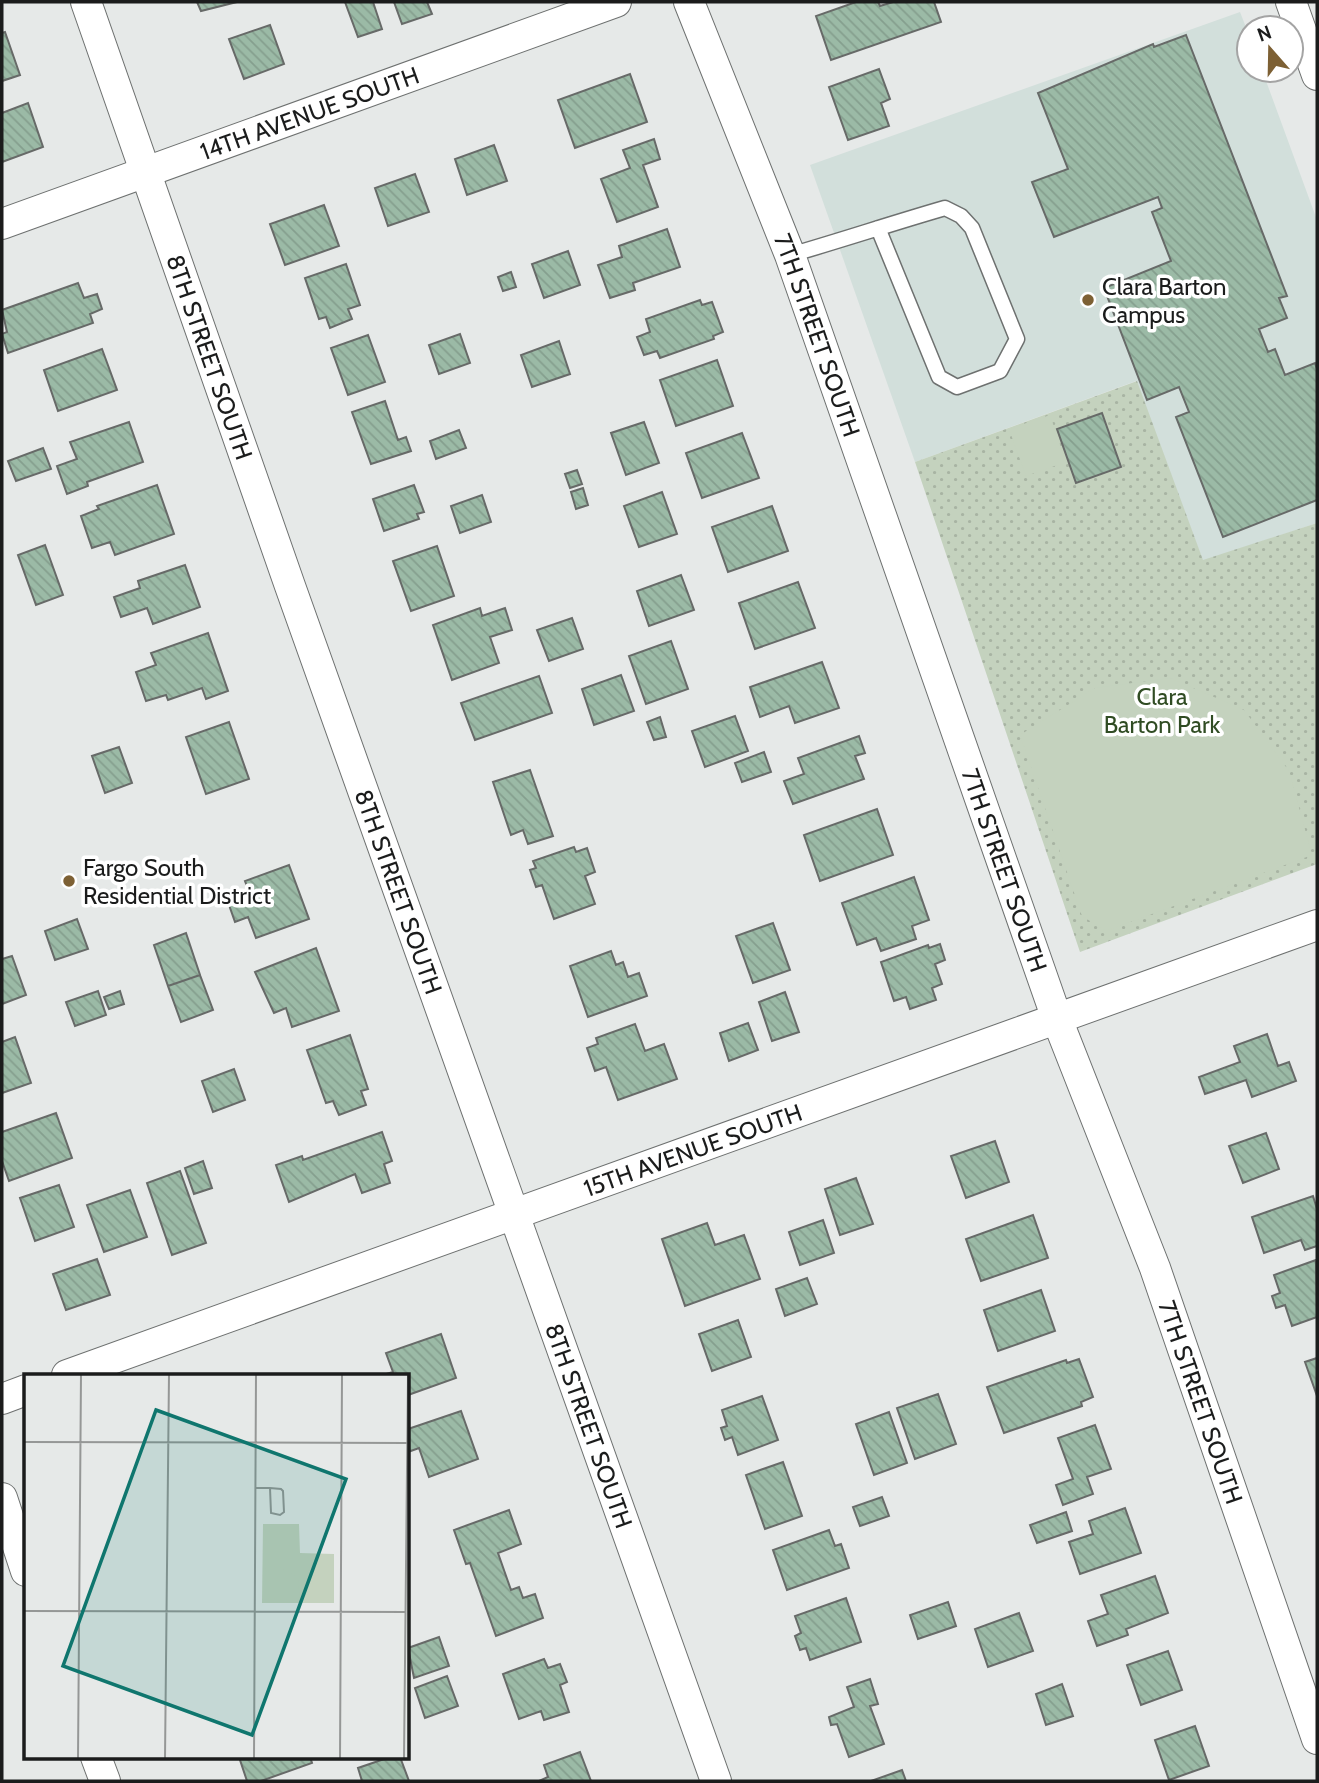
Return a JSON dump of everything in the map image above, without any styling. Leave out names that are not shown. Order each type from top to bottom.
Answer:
[{"type":"street","name":"8TH STREET SOUTH","points":[[86,2],[716,1781]]},
{"type":"street","name":"14TH AVENUE SOUTH","points":[[2,224],[616,2]]},
{"type":"street","name":"7TH STREET SOUTH","points":[[689,2],[790,255],[1057,1019],[1155,1268],[1317,1739]]},
{"type":"street","points":[[1291,2],[1317,75]]},
{"type":"street","name":"15TH AVENUE SOUTH","points":[[70,1374],[1317,925]]},
{"type":"street","points":[[2,1399],[24,1391]]},
{"type":"street","points":[[2,1498],[24,1565]]},
{"type":"street","points":[[96,1758],[105,1781]]},
{"type":"lane","points":[[790,255],[878,228],[945,208],[961,216],[972,228],[1017,338],[1000,371],[957,387],[939,377],[878,228]]},
{"type":"shaded area","name":"Clara Barton Campus","points":[[1240,12],[1241,14],[1235,14],[1235,84],[1267,84],[1317,220],[1317,523],[1203,561],[1136,381],[915,462],[810,165]]},
{"type":"green space","name":"Clara Barton Park","points":[[1137,381],[1203,560],[1317,523],[1317,864],[1080,952],[915,462]]},
{"type":"green space","points":[[1050,415],[1066,462],[1026,476],[1009,429]]},
{"type":"green space","points":[[1170,678],[1244,710],[1289,771],[1312,855],[1106,931],[1082,916],[1020,735],[1095,688]]},
{"type":"building","points":[[197,2],[237,2],[201,11]]},
{"type":"building","points":[[345,2],[373,2],[382,29],[358,37]]},
{"type":"building","points":[[394,2],[427,2],[432,14],[402,24]]},
{"type":"building","points":[[856,2],[878,2],[880,6],[893,2],[934,2],[941,22],[831,60],[816,16]]},
{"type":"building","points":[[270,25],[284,64],[244,79],[229,39]]},
{"type":"building","points":[[5,32],[20,75],[2,81],[2,33]]},
{"type":"building","points":[[1186,35],[1287,296],[1279,298],[1287,318],[1259,329],[1268,352],[1275,349],[1285,375],[1315,363],[1317,369],[1317,500],[1223,537],[1176,417],[1189,412],[1179,387],[1147,400],[1104,288],[1171,261],[1152,212],[1162,208],[1158,197],[1054,237],[1032,182],[1068,169],[1038,93],[1153,44],[1154,47]]},
{"type":"building","points":[[879,69],[890,99],[881,103],[889,126],[848,140],[829,87]]},
{"type":"building","points":[[630,74],[647,122],[575,148],[558,100]]},
{"type":"building","points":[[28,103],[43,147],[2,162],[2,113]]},
{"type":"building","points":[[654,139],[660,159],[643,165],[658,207],[617,222],[601,179],[630,168],[623,150]]},
{"type":"building","points":[[494,145],[507,181],[467,195],[455,159]]},
{"type":"building","points":[[415,174],[429,212],[388,226],[375,188]]},
{"type":"building","points":[[324,205],[339,246],[285,265],[270,224]]},
{"type":"building","points":[[667,229],[680,267],[633,283],[635,290],[610,298],[598,265],[622,257],[619,246]]},
{"type":"building","points":[[568,251],[580,285],[544,298],[532,264]]},
{"type":"building","points":[[346,264],[360,305],[348,309],[352,319],[330,328],[326,317],[319,319],[305,278]]},
{"type":"building","points":[[511,272],[516,287],[503,291],[498,277]]},
{"type":"building","points":[[78,283],[84,298],[97,294],[102,309],[90,314],[93,323],[8,353],[2,334],[7,332],[2,310]]},
{"type":"building","points":[[700,300],[702,305],[712,302],[723,332],[713,336],[714,339],[660,358],[657,351],[644,355],[637,337],[650,332],[646,319]]},
{"type":"building","points":[[460,334],[470,363],[439,374],[429,345]]},
{"type":"building","points":[[368,335],[385,382],[348,395],[331,348]]},
{"type":"building","points":[[559,341],[570,374],[532,387],[521,355]]},
{"type":"building","points":[[102,349],[117,390],[58,411],[44,370]]},
{"type":"building","points":[[717,360],[733,406],[676,426],[660,380]]},
{"type":"building","points":[[385,401],[398,440],[406,437],[411,451],[371,464],[352,412]]},
{"type":"building","points":[[1102,413],[1121,467],[1076,483],[1057,429]]},
{"type":"building","points":[[129,422],[143,462],[87,482],[88,486],[67,494],[57,466],[77,459],[70,442]]},
{"type":"building","points":[[644,422],[659,463],[626,475],[611,433]]},
{"type":"building","points":[[459,430],[466,448],[436,459],[430,441]]},
{"type":"building","points":[[742,433],[759,478],[702,498],[686,453]]},
{"type":"building","points":[[43,448],[51,469],[16,481],[8,461]]},
{"type":"building","points":[[577,470],[582,484],[570,488],[565,474]]},
{"type":"building","points":[[157,485],[174,534],[115,555],[110,542],[92,548],[81,516],[99,509],[97,506]]},
{"type":"building","points":[[414,485],[424,512],[417,514],[419,519],[384,531],[373,499]]},
{"type":"building","points":[[583,488],[588,505],[576,509],[571,492]]},
{"type":"building","points":[[662,492],[677,534],[639,547],[624,506]]},
{"type":"building","points":[[482,495],[491,522],[460,533],[451,506]]},
{"type":"building","points":[[772,506],[788,551],[728,572],[712,527]]},
{"type":"building","points":[[45,545],[63,595],[36,605],[18,555]]},
{"type":"building","points":[[437,546],[454,596],[411,611],[393,561]]},
{"type":"building","points":[[185,565],[200,607],[153,624],[147,608],[121,617],[114,597],[140,588],[138,581]]},
{"type":"building","points":[[681,575],[694,610],[649,626],[637,591]]},
{"type":"building","points":[[798,582],[815,628],[755,649],[739,603]]},
{"type":"building","points":[[480,608],[482,616],[505,608],[512,630],[490,637],[499,663],[452,680],[433,625]]},
{"type":"building","points":[[572,618],[583,649],[549,661],[537,630]]},
{"type":"building","points":[[208,633],[228,691],[206,699],[202,688],[168,700],[166,695],[146,701],[136,672],[156,665],[151,653]]},
{"type":"building","points":[[671,641],[688,689],[646,704],[629,656]]},
{"type":"building","points":[[822,662],[839,708],[795,723],[789,706],[760,717],[750,687]]},
{"type":"building","points":[[621,675],[634,711],[594,725],[582,689]]},
{"type":"building","points":[[539,676],[552,713],[475,740],[461,703]]},
{"type":"building","points":[[735,716],[748,751],[705,767],[692,731]]},
{"type":"building","points":[[660,717],[666,737],[654,740],[647,722]]},
{"type":"building","points":[[229,722],[249,779],[206,794],[186,737]]},
{"type":"building","points":[[859,736],[865,753],[855,756],[864,779],[793,804],[784,781],[804,774],[798,758]]},
{"type":"building","points":[[119,747],[132,783],[105,793],[92,756]]},
{"type":"building","points":[[764,752],[771,772],[742,782],[735,763]]},
{"type":"building","points":[[530,770],[553,836],[528,844],[523,830],[511,835],[493,782]]},
{"type":"building","points":[[877,809],[893,855],[820,881],[804,835]]},
{"type":"building","points":[[574,847],[576,852],[587,848],[595,872],[585,876],[595,904],[554,919],[542,885],[536,887],[530,870],[536,868],[533,861]]},
{"type":"building","points":[[289,865],[309,919],[256,938],[248,917],[235,922],[228,902],[250,894],[245,881]]},
{"type":"building","points":[[914,877],[929,920],[912,926],[916,939],[881,951],[876,938],[857,945],[842,903]]},
{"type":"building","points":[[77,919],[88,949],[55,960],[45,931]]},
{"type":"building","points":[[773,923],[790,970],[753,983],[736,936]]},
{"type":"building","points":[[186,933],[200,975],[168,986],[154,945]]},
{"type":"building","points":[[940,944],[945,960],[935,964],[942,984],[932,988],[936,1000],[910,1009],[906,997],[894,1001],[881,962],[928,945],[929,948]]},
{"type":"building","points":[[316,948],[339,1011],[292,1027],[286,1008],[274,1013],[255,972]]},
{"type":"building","points":[[611,951],[616,965],[623,962],[628,977],[639,973],[647,996],[588,1017],[570,966]]},
{"type":"building","points":[[12,956],[26,995],[2,1004],[2,959]]},
{"type":"building","points":[[200,975],[213,1010],[181,1022],[168,986]]},
{"type":"building","points":[[98,991],[106,1015],[75,1026],[66,1002]]},
{"type":"building","points":[[120,991],[124,1004],[109,1009],[104,997]]},
{"type":"building","points":[[785,992],[799,1032],[772,1041],[759,1002]]},
{"type":"building","points":[[748,1023],[758,1050],[729,1061],[720,1033]]},
{"type":"building","points":[[635,1024],[645,1051],[664,1044],[677,1079],[618,1100],[606,1067],[595,1071],[587,1048],[598,1044],[596,1038]]},
{"type":"building","points":[[1267,1034],[1278,1066],[1289,1062],[1296,1081],[1252,1097],[1246,1080],[1205,1094],[1199,1077],[1240,1062],[1234,1046]]},
{"type":"building","points":[[350,1035],[368,1089],[361,1091],[366,1105],[339,1115],[333,1101],[326,1103],[307,1050]]},
{"type":"building","points":[[15,1037],[31,1083],[2,1093],[2,1042]]},
{"type":"building","points":[[234,1069],[245,1100],[213,1112],[202,1081]]},
{"type":"building","points":[[56,1113],[72,1158],[9,1181],[2,1161],[2,1132]]},
{"type":"building","points":[[382,1132],[392,1161],[384,1164],[390,1183],[362,1193],[355,1174],[289,1202],[276,1165],[302,1156],[303,1160]]},
{"type":"building","points":[[1266,1133],[1279,1169],[1243,1183],[1229,1146]]},
{"type":"building","points":[[995,1141],[1009,1182],[966,1198],[951,1156]]},
{"type":"building","points":[[203,1161],[212,1188],[194,1194],[185,1168]]},
{"type":"building","points":[[180,1171],[206,1243],[172,1255],[147,1183]]},
{"type":"building","points":[[856,1178],[873,1224],[840,1235],[825,1189]]},
{"type":"building","points":[[59,1185],[74,1227],[35,1241],[20,1198]]},
{"type":"building","points":[[130,1190],[147,1237],[104,1252],[87,1205]]},
{"type":"building","points":[[1313,1196],[1317,1209],[1317,1246],[1305,1250],[1301,1240],[1264,1253],[1252,1217]]},
{"type":"building","points":[[1033,1215],[1048,1258],[981,1281],[966,1239]]},
{"type":"building","points":[[823,1220],[834,1253],[800,1265],[789,1232]]},
{"type":"building","points":[[707,1223],[715,1245],[744,1235],[760,1279],[685,1306],[662,1239]]},
{"type":"building","points":[[97,1259],[110,1295],[66,1310],[53,1274]]},
{"type":"building","points":[[1316,1260],[1317,1317],[1292,1326],[1285,1305],[1276,1308],[1272,1296],[1280,1293],[1274,1275]]},
{"type":"building","points":[[807,1278],[817,1304],[785,1316],[776,1289]]},
{"type":"building","points":[[1041,1290],[1055,1331],[998,1351],[984,1310]]},
{"type":"building","points":[[738,1320],[751,1357],[712,1371],[699,1334]]},
{"type":"building","points":[[441,1334],[456,1378],[410,1394],[410,1374],[386,1374],[393,1372],[386,1353]]},
{"type":"building","points":[[1317,1358],[1317,1396],[1305,1362]]},
{"type":"building","points":[[1079,1359],[1093,1397],[1081,1402],[1082,1406],[1004,1433],[987,1387],[1066,1360],[1067,1363]]},
{"type":"building","points":[[938,1394],[956,1444],[915,1459],[897,1408]]},
{"type":"building","points":[[762,1396],[778,1440],[738,1455],[732,1437],[725,1440],[721,1428],[727,1426],[722,1410]]},
{"type":"building","points":[[461,1411],[478,1459],[429,1477],[419,1448],[410,1451],[410,1428]]},
{"type":"building","points":[[889,1412],[907,1463],[874,1475],[856,1424]]},
{"type":"building","points":[[1095,1425],[1111,1469],[1087,1477],[1093,1494],[1063,1505],[1056,1485],[1073,1479],[1058,1438]]},
{"type":"building","points":[[783,1462],[802,1516],[765,1529],[746,1475]]},
{"type":"building","points":[[882,1497],[889,1516],[860,1526],[853,1507]]},
{"type":"building","points":[[1125,1508],[1141,1553],[1080,1574],[1069,1542],[1093,1534],[1089,1521]]},
{"type":"building","points":[[509,1510],[521,1544],[498,1553],[511,1590],[519,1587],[523,1598],[535,1594],[543,1618],[496,1636],[470,1563],[466,1564],[454,1530]]},
{"type":"building","points":[[1066,1512],[1072,1531],[1037,1543],[1030,1525]]},
{"type":"building","points":[[829,1530],[835,1546],[841,1544],[849,1568],[787,1590],[773,1550]]},
{"type":"building","points":[[1155,1576],[1168,1613],[1126,1629],[1128,1635],[1097,1646],[1088,1621],[1108,1614],[1101,1595]]},
{"type":"building","points":[[846,1598],[861,1642],[810,1660],[806,1648],[800,1650],[795,1636],[801,1633],[795,1616]]},
{"type":"building","points":[[948,1602],[956,1626],[918,1639],[910,1615]]},
{"type":"building","points":[[1019,1613],[1033,1651],[988,1667],[975,1629]]},
{"type":"building","points":[[439,1637],[449,1666],[414,1678],[410,1647]]},
{"type":"building","points":[[1168,1651],[1182,1690],[1141,1705],[1127,1665]]},
{"type":"building","points":[[544,1659],[548,1668],[560,1664],[567,1682],[560,1685],[569,1712],[544,1720],[541,1711],[519,1719],[503,1674]]},
{"type":"building","points":[[447,1676],[458,1706],[425,1718],[415,1688]]},
{"type":"building","points":[[870,1679],[878,1704],[870,1706],[884,1744],[849,1757],[837,1724],[831,1725],[829,1717],[854,1707],[847,1687]]},
{"type":"building","points":[[1062,1684],[1073,1716],[1046,1725],[1036,1694]]},
{"type":"building","points":[[1195,1726],[1209,1766],[1169,1780],[1155,1740]]},
{"type":"building","points":[[580,1752],[591,1781],[539,1781],[548,1777],[544,1765]]},
{"type":"building","points":[[239,1758],[310,1758],[312,1763],[261,1781],[247,1781]]},
{"type":"building","points":[[387,1758],[400,1758],[409,1781],[362,1781],[358,1768]]},
{"type":"building","points":[[902,1770],[906,1781],[871,1781]]},
{"type":"place","name":"Clara Barton Campus","points":[[1088,300]]},
{"type":"place","name":"Fargo South Residential District","points":[[69,881]]}]
